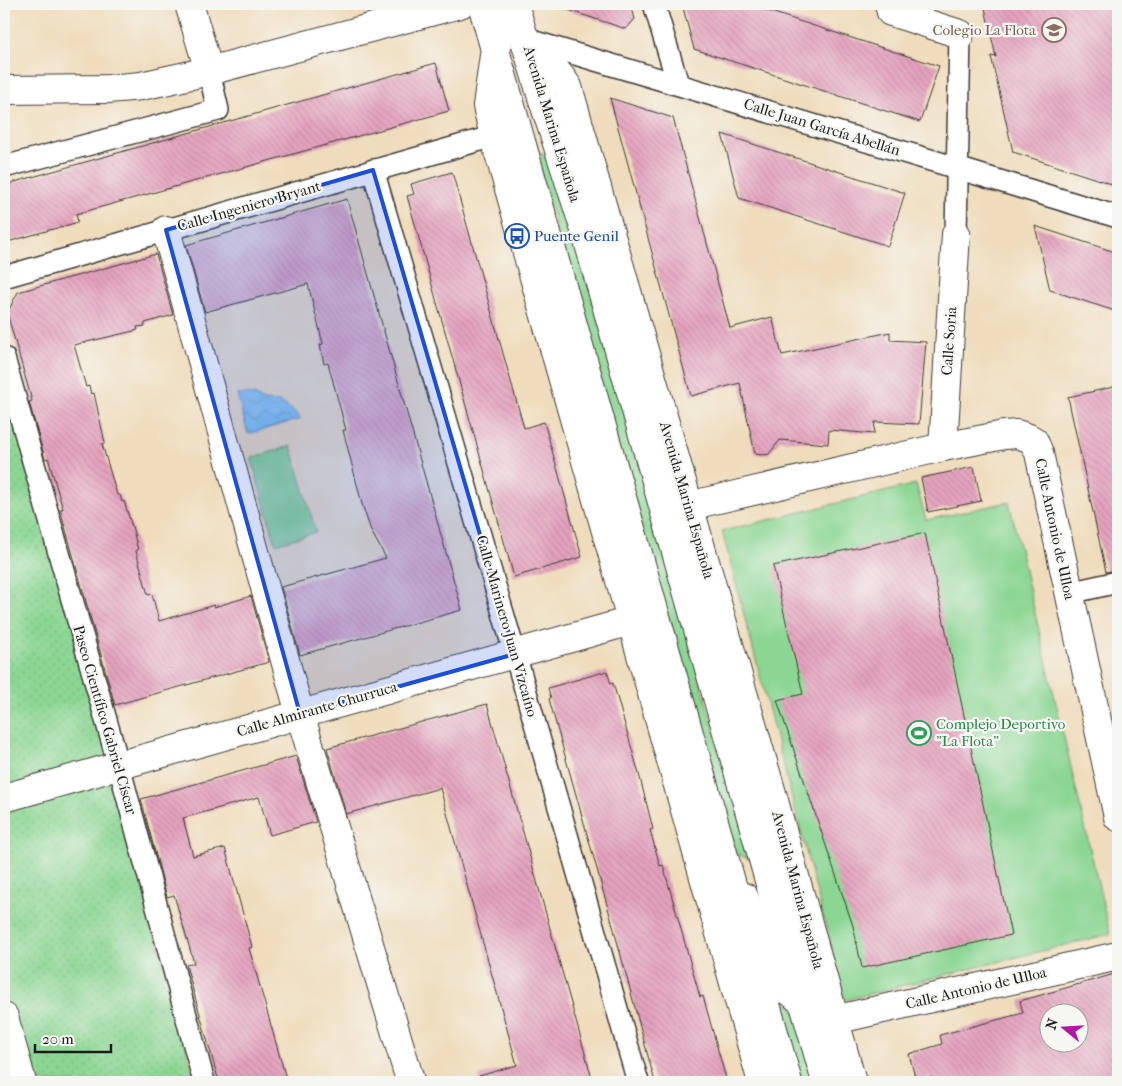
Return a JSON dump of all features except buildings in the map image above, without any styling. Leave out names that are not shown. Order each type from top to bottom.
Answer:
[{"type":"street","points":[[4,167],[218,110],[209,71],[189,4]]},
{"type":"street","points":[[4,90],[108,90],[141,86],[209,71],[460,4]]},
{"type":"street","points":[[482,4],[788,1082]]},
{"type":"street","points":[[487,4],[525,39]]},
{"type":"street","points":[[514,4],[525,39]]},
{"type":"street","points":[[654,4],[678,84]]},
{"type":"street","points":[[889,4],[891,12],[960,34],[956,234]]},
{"type":"street","points":[[495,48],[525,39]]},
{"type":"street","name":"Calle Juan García Abellán","points":[[525,39],[1118,217]]},
{"type":"street","name":"Avenida Marina Española","points":[[525,39],[544,56],[568,87],[771,790],[852,1082]]},
{"type":"street","name":"Avenida Marina Española","points":[[525,39],[585,230],[826,1082]]},
{"type":"street","points":[[495,48],[487,106],[494,136],[762,1082]]},
{"type":"street","name":"Calle Ingeniero Bryant","points":[[4,278],[494,136]]},
{"type":"street","points":[[585,230],[590,160]]},
{"type":"street","name":"Calle Marinero Juan Vizcaíno","points":[[373,170],[638,1082]]},
{"type":"street","points":[[166,230],[300,714],[410,1080]]},
{"type":"street","name":"Calle Soria","points":[[942,447],[956,234]]},
{"type":"street","name":"Paseo Científico Gabriel Císcar","points":[[4,358],[119,766],[204,1082]]},
{"type":"street","name":"Calle Antonio de Ulloa","points":[[688,506],[942,447],[1004,435],[1024,436],[1034,441],[1039,453],[1069,593],[1115,782],[1118,817]]},
{"type":"street","points":[[1069,593],[1118,582]]},
{"type":"street","name":"Calle Almirante Churruca","points":[[4,798],[631,621]]},
{"type":"street","points":[[722,850],[765,943],[776,976],[782,985],[803,1003],[834,1020]]},
{"type":"street","name":"Calle Antonio de Ulloa","points":[[834,1020],[1118,956]]},
{"type":"street","points":[[4,1017],[22,1082]]},
{"type":"highlighted area","points":[[373,170],[515,654],[300,714],[166,230]]},
{"type":"green space","points":[[550,151],[751,860],[735,853],[536,156]]},
{"type":"green space","points":[[4,358],[195,1082],[24,1082],[4,1018]]},
{"type":"green space","points":[[291,446],[316,532],[276,544],[251,458]]},
{"type":"green space","name":"Complejo Deportivo \"La Flota\"","points":[[916,484],[926,520],[1009,502],[1110,934],[845,1000],[722,531]]},
{"type":"green space","points":[[776,1000],[793,1006],[814,1082],[799,1082]]},
{"type":"water","points":[[237,395],[254,395],[264,401],[281,402],[301,419],[248,434]]},
{"type":"place","name":"Colegio La Flota","points":[[1054,30]]},
{"type":"place","name":"Puente Genil","points":[[517,236]]},
{"type":"place","name":"Complejo Deportivo \"La Flota\"","points":[[919,733]]}]
